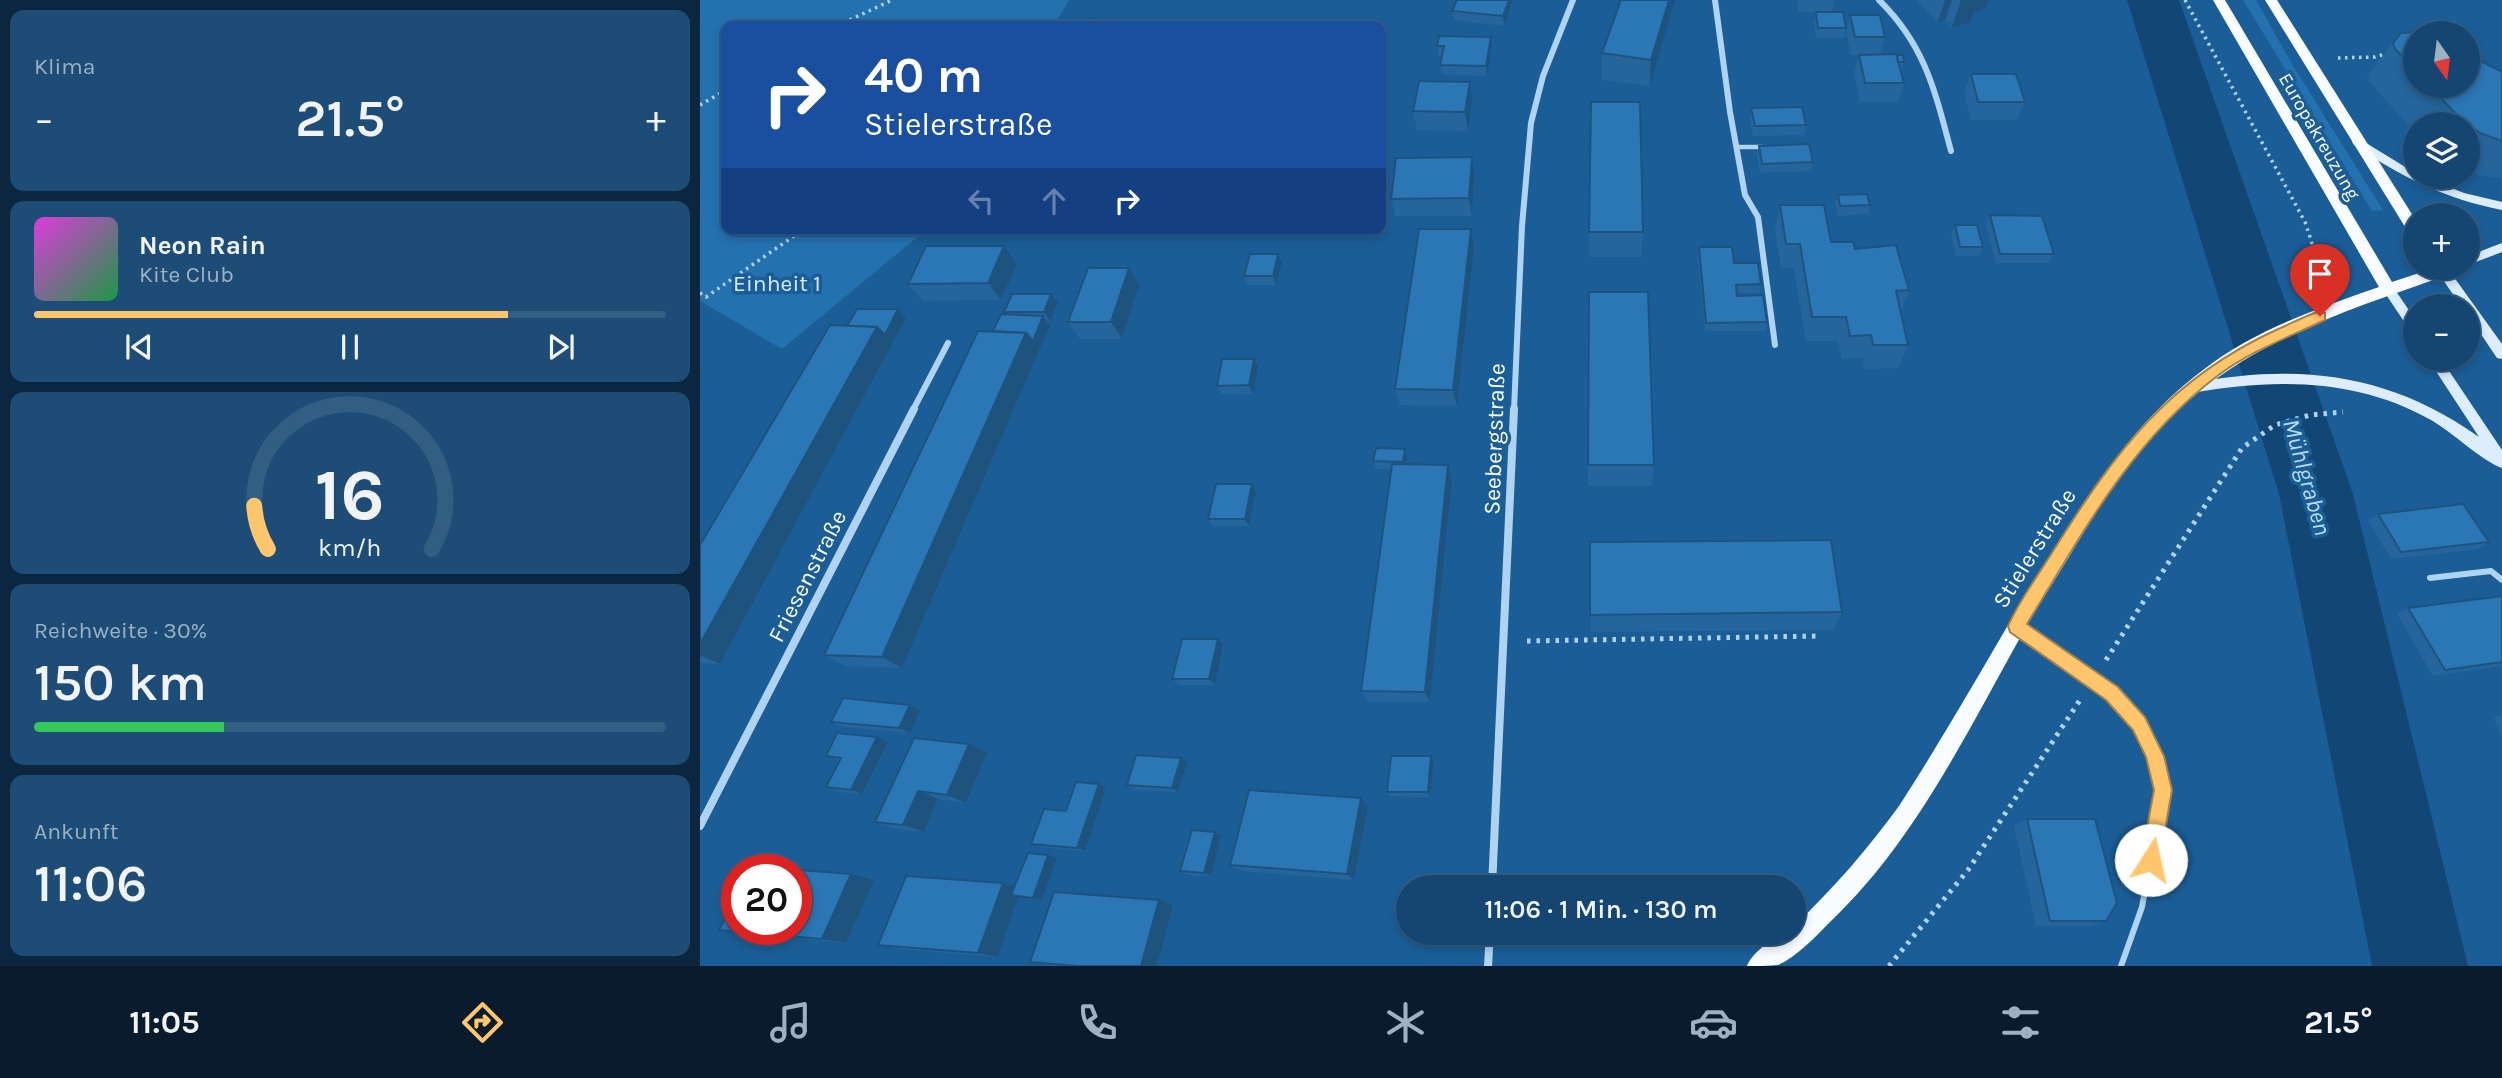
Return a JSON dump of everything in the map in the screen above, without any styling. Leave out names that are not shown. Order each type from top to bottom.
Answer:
[{"type":"main road","name":"Europakreuzung","points":[[2219,0],[2389,290]]},
{"type":"main road","name":"Europakreuzung","points":[[2271,0],[2403,212]]},
{"type":"main road","points":[[2358,142],[2404,174],[2430,186],[2456,196],[2502,206]]},
{"type":"main road","points":[[2480,256],[2502,247]]},
{"type":"main road","name":"Stielerstraße","points":[[1758,966],[1814,922],[1877,855],[1961,727],[2016,626],[2093,501],[2129,452],[2160,418],[2192,388],[2214,377],[2258,345],[2305,323],[2416,280]]},
{"type":"main road","points":[[2452,280],[2502,354]]},
{"type":"main road","points":[[2389,290],[2403,312]]},
{"type":"main road","points":[[2442,371],[2502,462]]},
{"type":"main road","points":[[2214,377],[2338,383],[2378,391],[2412,404],[2455,427],[2502,462]]},
{"type":"street","name":"Seebergstraße","points":[[1493,875],[1527,158],[1532,121],[1541,87],[1557,36],[1573,0]]},
{"type":"street","points":[[1715,0],[1745,195],[1758,216],[1775,345]]},
{"type":"street","points":[[1879,0],[1917,42],[1930,75],[1951,151]]},
{"type":"street","name":"Friesenstraße","points":[[700,826],[948,342]]},
{"type":"street","points":[[1488,966],[1489,945]]},
{"type":"lane","points":[[1737,147],[1773,146]]},
{"type":"lane","points":[[2430,578],[2491,571],[2502,580]]},
{"type":"lane","points":[[2016,626],[2094,680],[2127,708],[2139,724],[2154,756],[2163,790],[2142,907],[2121,966]]},
{"type":"path","points":[[848,21],[892,0]]},
{"type":"path","points":[[2185,0],[2305,222],[2316,255],[2313,264],[2297,280]]},
{"type":"path","points":[[2306,59],[2375,57],[2396,51]]},
{"type":"path","points":[[700,105],[721,93]]},
{"type":"path","points":[[700,293],[706,297],[795,235]]},
{"type":"path","points":[[1889,966],[1910,944],[1971,865],[2094,680],[2242,448],[2275,425],[2310,415],[2353,411]]},
{"type":"path","points":[[1505,641],[1820,636]]},
{"type":"green space","name":"Einheit 1","points":[[700,0],[1069,0],[1057,21],[721,21],[721,235],[920,235],[782,349],[700,301]]},
{"type":"green space","points":[[2243,0],[2256,0],[2292,64],[2383,210],[2372,211]]},
{"type":"building","points":[[1457,0],[1509,0],[1503,16],[1452,11]]},
{"type":"building","points":[[1621,0],[1669,0],[1651,60],[1602,53]]},
{"type":"building","points":[[1816,12],[1843,12],[1846,28],[1818,28]]},
{"type":"building","points":[[1850,15],[1880,15],[1885,37],[1855,37]]},
{"type":"building","points":[[2403,33],[2403,57],[2393,43]]},
{"type":"building","points":[[1439,36],[1491,37],[1486,66],[1440,65],[1444,46],[1437,46]]},
{"type":"building","points":[[1896,54],[1904,83],[1865,83],[1859,55]]},
{"type":"building","points":[[1897,55],[1903,55],[1904,62],[1898,62]]},
{"type":"building","points":[[2480,60],[2502,72],[2502,141],[2480,133],[2480,112],[2454,112],[2441,98],[2480,98]]},
{"type":"building","points":[[1971,74],[2016,74],[2025,102],[1978,102]]},
{"type":"building","points":[[1419,81],[1470,82],[1465,112],[1413,111]]},
{"type":"building","points":[[1591,102],[1640,102],[1643,232],[1589,232]]},
{"type":"building","points":[[1802,107],[1806,125],[1755,126],[1751,108]]},
{"type":"building","points":[[1809,144],[1813,162],[1762,164],[1759,146]]},
{"type":"building","points":[[1472,157],[1469,198],[1391,199],[1396,158]]},
{"type":"building","points":[[1867,194],[1870,205],[1840,206],[1838,195]]},
{"type":"building","points":[[1780,205],[1824,205],[1831,242],[1853,242],[1855,249],[1896,245],[1909,290],[1896,291],[1908,345],[1873,345],[1871,335],[1850,336],[1846,317],[1812,317],[1800,244],[1786,244]]},
{"type":"building","points":[[1990,215],[2042,216],[2054,254],[2000,254]]},
{"type":"building","points":[[1955,225],[1977,225],[1983,247],[1960,247]]},
{"type":"building","points":[[1419,229],[1471,229],[1453,390],[1395,389]]},
{"type":"building","points":[[926,246],[1004,246],[988,283],[908,284]]},
{"type":"building","points":[[1699,247],[1732,247],[1734,263],[1758,263],[1761,284],[1736,285],[1737,296],[1763,295],[1767,322],[1706,323]]},
{"type":"building","points":[[1250,254],[1278,254],[1273,276],[1244,276]]},
{"type":"building","points":[[1088,268],[1129,268],[1111,322],[1068,322]]},
{"type":"building","points":[[1589,292],[1648,292],[1654,465],[1588,465]]},
{"type":"building","points":[[1012,294],[1051,294],[1044,312],[1004,312]]},
{"type":"building","points":[[857,309],[898,309],[885,335],[877,327],[847,326]]},
{"type":"building","points":[[1001,314],[1043,316],[1033,341],[1026,333],[993,331]]},
{"type":"building","points":[[830,325],[877,327],[700,644],[700,545]]},
{"type":"building","points":[[978,331],[1026,333],[882,657],[824,655]]},
{"type":"building","points":[[1222,359],[1254,359],[1249,385],[1217,386]]},
{"type":"building","points":[[1376,448],[1405,449],[1403,462],[1373,461]]},
{"type":"building","points":[[1392,464],[1448,465],[1425,692],[1361,691]]},
{"type":"building","points":[[1216,484],[1252,484],[1245,519],[1208,519]]},
{"type":"building","points":[[2463,504],[2489,542],[2401,552],[2378,514]]},
{"type":"building","points":[[1831,540],[1842,612],[1590,615],[1590,542]]},
{"type":"building","points":[[2502,596],[2502,662],[2445,670],[2408,608]]},
{"type":"building","points":[[1182,639],[1218,639],[1209,679],[1172,679]]},
{"type":"building","points":[[843,698],[910,705],[899,728],[831,722]]},
{"type":"building","points":[[837,733],[877,737],[851,790],[826,787],[841,758],[826,756]]},
{"type":"building","points":[[914,738],[969,744],[947,795],[918,791],[903,825],[875,822]]},
{"type":"building","points":[[1136,755],[1181,758],[1172,788],[1127,785]]},
{"type":"building","points":[[1391,756],[1431,756],[1428,792],[1387,792]]},
{"type":"building","points":[[1076,782],[1099,784],[1077,848],[1031,844],[1044,809],[1066,811]]},
{"type":"building","points":[[1249,790],[1361,798],[1347,874],[1230,865]]},
{"type":"building","points":[[2027,819],[2095,819],[2117,903],[2106,921],[2050,921]]},
{"type":"building","points":[[1192,830],[1215,832],[1204,873],[1180,871]]},
{"type":"building","points":[[1028,853],[1048,855],[1033,898],[1011,895]]},
{"type":"building","points":[[812,871],[851,874],[822,939],[812,938]]},
{"type":"building","points":[[906,876],[1003,883],[978,953],[878,945]]},
{"type":"building","points":[[1054,892],[1159,900],[1141,966],[1078,966],[1030,962]]},
{"type":"waterway","name":"Mühlgraben","points":[[2153,0],[2316,494],[2420,966]]},
{"type":"route","points":[[2151,860],[2163,790],[2154,756],[2139,724],[2112,694],[2016,626],[2093,501],[2129,452],[2160,418],[2212,371],[2258,345],[2320,316]]}]
